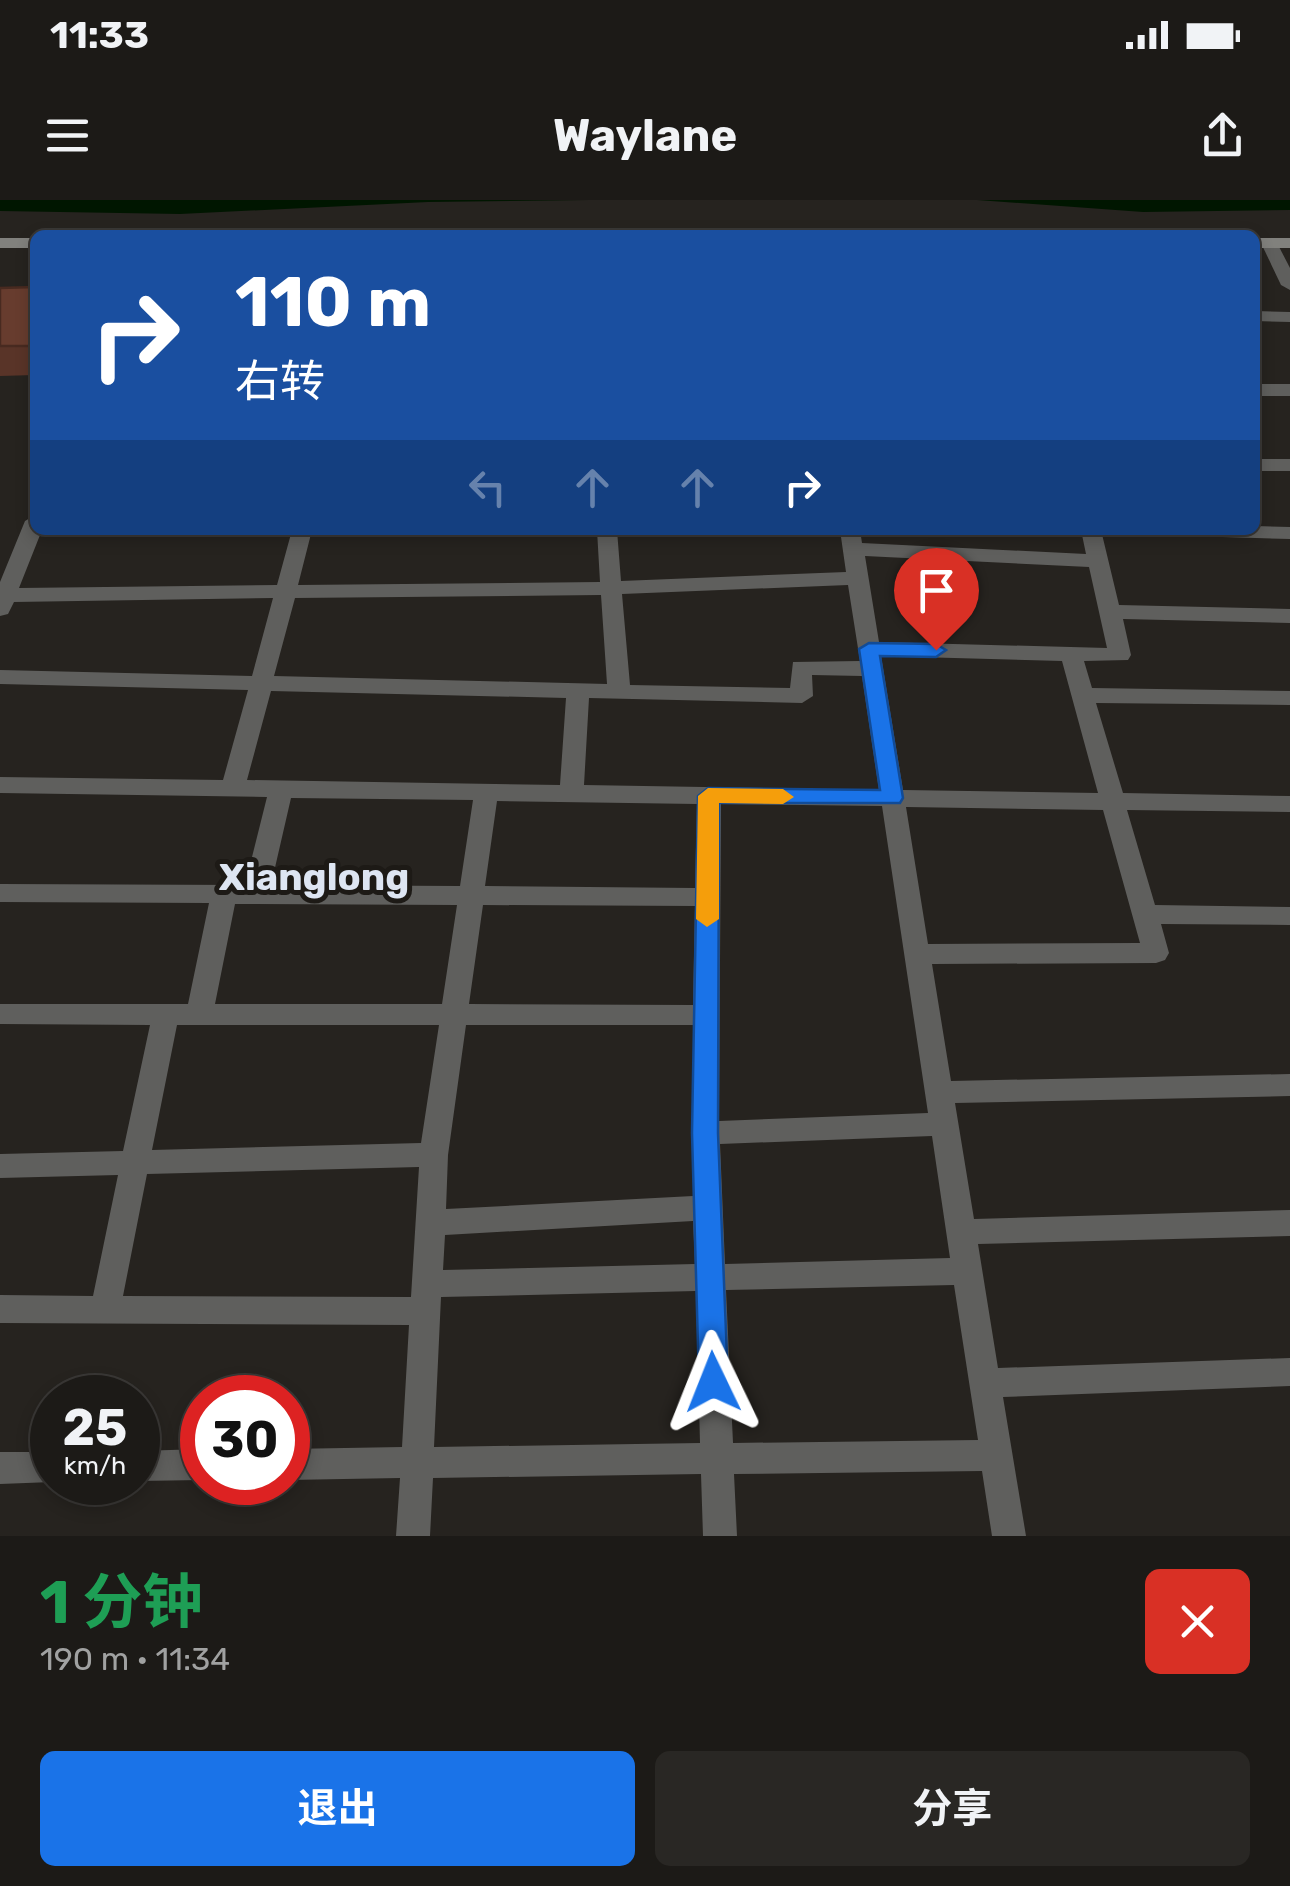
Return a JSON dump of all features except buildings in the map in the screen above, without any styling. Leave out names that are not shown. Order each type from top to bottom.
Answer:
[{"type":"street","points":[[0,243],[30,243]]},
{"type":"street","points":[[1290,243],[1271,246],[1290,285]]},
{"type":"street","points":[[1260,316],[1290,317]]},
{"type":"street","points":[[1260,390],[1290,390]]},
{"type":"street","points":[[1260,465],[1290,465]]},
{"type":"street","points":[[1260,531],[1290,532]]},
{"type":"street","points":[[30,534],[3,602],[612,588],[858,578]]},
{"type":"street","points":[[233,789],[301,535]]},
{"type":"street","points":[[607,535],[619,692]]},
{"type":"street","points":[[0,677],[802,696],[800,668],[871,659],[1120,655],[1092,535]]},
{"type":"street","points":[[1009,1536],[852,539],[1098,561]]},
{"type":"street","points":[[1110,612],[1290,616]]},
{"type":"street","points":[[917,954],[1156,954],[1070,654]]},
{"type":"street","points":[[571,794],[578,690]]},
{"type":"street","points":[[1082,694],[1290,698]]},
{"type":"street","points":[[0,786],[1290,804]]},
{"type":"street","points":[[256,894],[281,790]]},
{"type":"street","points":[[413,1536],[434,1155],[486,792]]},
{"type":"street","points":[[708,796],[705,1133],[720,1536]]},
{"type":"street","points":[[0,892],[708,897]]},
{"type":"street","points":[[199,1014],[224,894]]},
{"type":"street","points":[[1145,914],[1290,916]]},
{"type":"street","points":[[0,1014],[706,1015]]},
{"type":"street","points":[[105,1310],[166,1014]]},
{"type":"street","points":[[939,1092],[1290,1085]]},
{"type":"street","points":[[705,1133],[944,1124]]},
{"type":"street","points":[[0,1166],[434,1155]]},
{"type":"street","points":[[430,1223],[708,1208]]},
{"type":"street","points":[[961,1232],[1290,1223]]},
{"type":"street","points":[[0,1309],[105,1310],[426,1298],[709,1277],[968,1271]]},
{"type":"street","points":[[984,1383],[1290,1372]]},
{"type":"street","points":[[310,1464],[996,1455]]},
{"type":"street","points":[[0,1468],[30,1467]]},
{"type":"shaded area","points":[[0,200],[589,200],[428,202],[180,214],[0,211]]},
{"type":"shaded area","points":[[977,200],[1290,200],[1290,210],[1143,212]]},
{"type":"slow traffic","points":[[707,919],[708,796],[783,797]]},
{"type":"district","name":"Xianglong","points":[[314,877]]},
{"type":"route","points":[[713,1382],[705,1133],[708,796],[892,798],[869,649],[936,650]]}]
